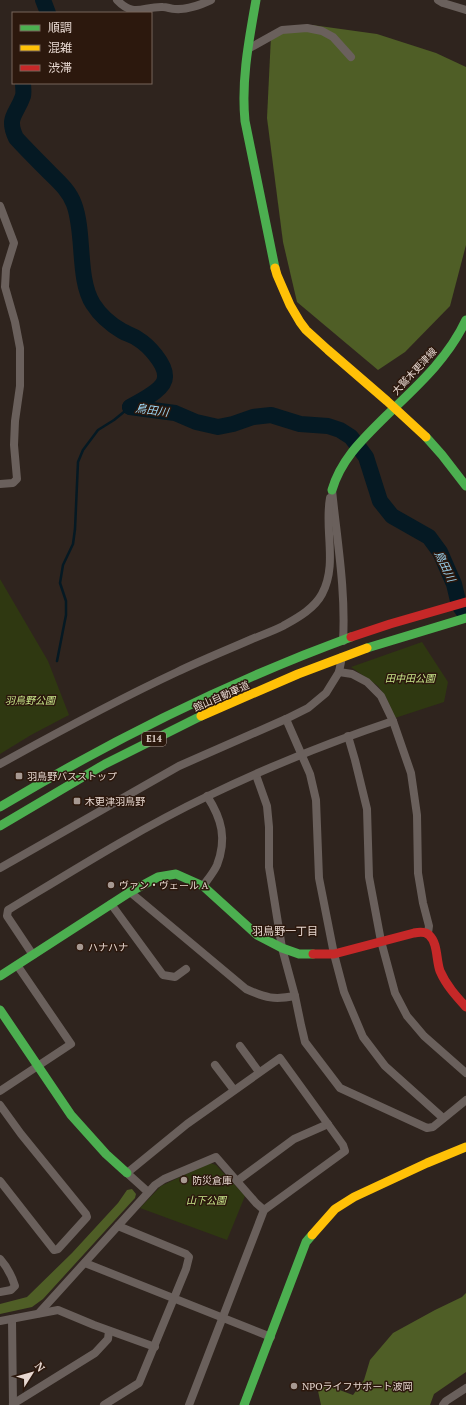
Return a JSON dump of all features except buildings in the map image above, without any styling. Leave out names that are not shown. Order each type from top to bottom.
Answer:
[{"type":"main road","points":[[256,0],[242,89],[242,104],[244,122],[277,275],[292,309],[315,339],[395,407],[362,439],[351,452],[334,478],[332,490]]},
{"type":"main road","name":"大鷲木更津線","points":[[466,320],[458,338],[446,354],[423,380],[395,407],[434,446],[466,486]]},
{"type":"main road","name":"館山自動車道","points":[[0,807],[76,762],[176,711],[260,673],[379,627],[466,602]]},
{"type":"main road","name":"館山自動車道","points":[[0,826],[120,756],[189,722],[316,668],[397,638],[466,618]]},
{"type":"main road","points":[[0,976],[130,892],[158,877],[176,874],[203,886],[257,935],[282,948],[299,954],[334,954],[414,933],[428,933],[432,937],[438,965],[443,977],[451,991],[466,1007]]},
{"type":"main road","points":[[0,1010],[71,1115],[106,1154],[127,1173]]},
{"type":"main road","points":[[244,1405],[306,1242],[335,1209],[354,1197],[427,1163],[466,1147]]},
{"type":"street","points":[[117,0],[125,8],[142,11],[163,7],[174,10],[184,9],[211,0]]},
{"type":"street","points":[[438,0],[466,10]]},
{"type":"street","points":[[248,49],[282,30],[308,28],[322,31],[333,37],[351,57]]},
{"type":"street","points":[[0,206],[14,244],[6,269],[5,287],[15,322],[20,348],[20,386],[15,421],[14,445],[18,479],[13,483],[0,484]]},
{"type":"street","points":[[0,868],[179,766],[286,719],[308,708],[326,693],[339,672],[344,629],[339,552],[332,490]]},
{"type":"street","points":[[0,764],[86,716],[178,671],[282,627],[307,611],[322,594],[327,581],[331,554],[327,524],[332,490]]},
{"type":"street","points":[[339,672],[352,674],[367,682],[381,696],[393,721],[411,773],[417,815],[418,873],[423,903],[429,926],[428,933]]},
{"type":"street","points":[[286,719],[310,774],[316,800],[319,878],[334,954],[344,992],[363,1037],[385,1066],[443,1118]]},
{"type":"street","points":[[33,955],[7,916],[8,910],[106,850],[207,796],[348,736],[393,721]]},
{"type":"street","points":[[348,736],[367,809],[370,877],[382,941],[395,993],[407,1016],[424,1036],[466,1073]]},
{"type":"street","points":[[256,775],[267,806],[269,827],[269,867],[282,948],[295,996],[305,1042],[340,1088],[427,1128],[433,1127],[466,1100]]},
{"type":"street","points":[[203,886],[217,866],[221,851],[222,836],[222,829],[217,812],[207,796]]},
{"type":"street","points":[[130,892],[246,989],[262,996],[278,999],[295,996]]},
{"type":"street","points":[[111,904],[163,976],[175,977],[186,969]]},
{"type":"street","points":[[0,1092],[71,1044],[17,965]]},
{"type":"street","points":[[240,1046],[259,1072]]},
{"type":"street","points":[[148,1192],[127,1173],[187,1124],[280,1058],[343,1145],[345,1151],[264,1210],[189,1405]]},
{"type":"street","points":[[215,1065],[234,1090]]},
{"type":"street","points":[[0,1105],[21,1134],[87,1217],[58,1249],[54,1250],[0,1181]]},
{"type":"street","points":[[237,1181],[294,1140],[328,1124]]},
{"type":"street","points":[[39,1313],[148,1192],[164,1179],[216,1157],[256,1203],[264,1210]]},
{"type":"street","points":[[104,1405],[139,1383],[186,1269],[189,1257],[186,1254],[118,1226]]},
{"type":"street","points":[[0,1259],[10,1272],[16,1286],[11,1290],[0,1292]]},
{"type":"street","points":[[85,1262],[271,1337]]},
{"type":"street","points":[[0,1321],[58,1310],[155,1347]]},
{"type":"street","points":[[12,1319],[13,1404]]},
{"type":"street","points":[[13,1404],[95,1353],[108,1339],[110,1331]]},
{"type":"street","points":[[443,1405],[446,1401],[466,1388]]},
{"type":"green space","points":[[312,25],[377,34],[436,53],[466,67],[466,245],[450,306],[405,352],[378,370],[297,302],[283,242],[267,118],[271,36]]},
{"type":"green space","name":"羽鳥野公園","points":[[0,579],[48,661],[69,715],[31,735],[0,754]]},
{"type":"green space","name":"田中田公園","points":[[422,642],[448,682],[444,702],[395,718],[386,697],[378,686],[351,667]]},
{"type":"green space","name":"山下公園","points":[[210,1163],[216,1165],[245,1196],[227,1240],[140,1208],[161,1186]]},
{"type":"green space","points":[[132,1189],[136,1194],[135,1198],[43,1299],[32,1307],[0,1314],[0,1304],[27,1297],[72,1253],[118,1203],[127,1190]]},
{"type":"green space","points":[[466,1293],[466,1372],[434,1394],[430,1405],[321,1405],[318,1391],[326,1385],[353,1395],[364,1380],[370,1360],[393,1333],[462,1297]]},
{"type":"waterway","name":"鳥田川","points":[[43,0],[48,12]]},
{"type":"waterway","name":"鳥田川","points":[[23,84],[23,96],[12,120],[13,131],[16,138],[62,186],[72,199],[77,216],[83,269],[88,294],[102,316],[122,331],[142,342],[156,355],[165,372],[164,382],[157,391],[130,407]]},
{"type":"waterway","points":[[57,661],[66,615],[66,601],[60,583],[63,565],[73,544],[78,462],[83,450],[98,430],[114,420],[130,407]]},
{"type":"waterway","name":"鳥田川","points":[[130,407],[175,413],[196,422],[218,427],[233,424],[253,417],[271,415],[300,424],[328,426],[340,430],[351,437],[366,457],[380,501],[392,516],[429,537],[440,552],[454,584],[459,605],[466,615]]},
{"type":"traffic: fast","points":[[256,0],[248,45],[245,75],[245,121],[275,268]]},
{"type":"traffic: fast","points":[[332,490],[341,469],[354,450],[441,360],[459,334],[466,320]]},
{"type":"traffic: fast","points":[[426,437],[466,486]]},
{"type":"traffic: fast","points":[[367,648],[466,618]]},
{"type":"traffic: fast","points":[[0,807],[85,758],[171,714],[260,673],[351,637]]},
{"type":"traffic: fast","points":[[0,826],[105,764],[201,716]]},
{"type":"traffic: fast","points":[[0,976],[130,892],[158,877],[176,874],[203,886],[257,935],[282,948],[299,954],[313,954]]},
{"type":"traffic: fast","points":[[0,1010],[71,1115],[106,1154],[127,1173]]},
{"type":"traffic: fast","points":[[244,1405],[306,1242],[312,1235]]},
{"type":"traffic: slow","points":[[275,268],[290,305],[306,330],[426,437]]},
{"type":"traffic: slow","points":[[201,716],[298,674],[367,648]]},
{"type":"traffic: slow","points":[[312,1235],[335,1209],[354,1197],[427,1163],[466,1147]]},
{"type":"traffic: jam","points":[[351,637],[466,602]]},
{"type":"traffic: jam","points":[[313,954],[334,954],[414,933],[426,933],[434,942],[442,976],[466,1007]]},
{"type":"place","name":"羽鳥野バスストップ","points":[[19,776]]},
{"type":"place","name":"木更津羽鳥野","points":[[77,801]]},
{"type":"place","name":"ヴァン・ヴェール A","points":[[111,885]]},
{"type":"place","name":"ハナハナ","points":[[80,947]]},
{"type":"place","name":"防災倉庫","points":[[184,1180]]},
{"type":"place","name":"NPOライフサポート波岡","points":[[294,1386]]},
{"type":"district","name":"羽鳥野一丁目","points":[[285,931]]}]
